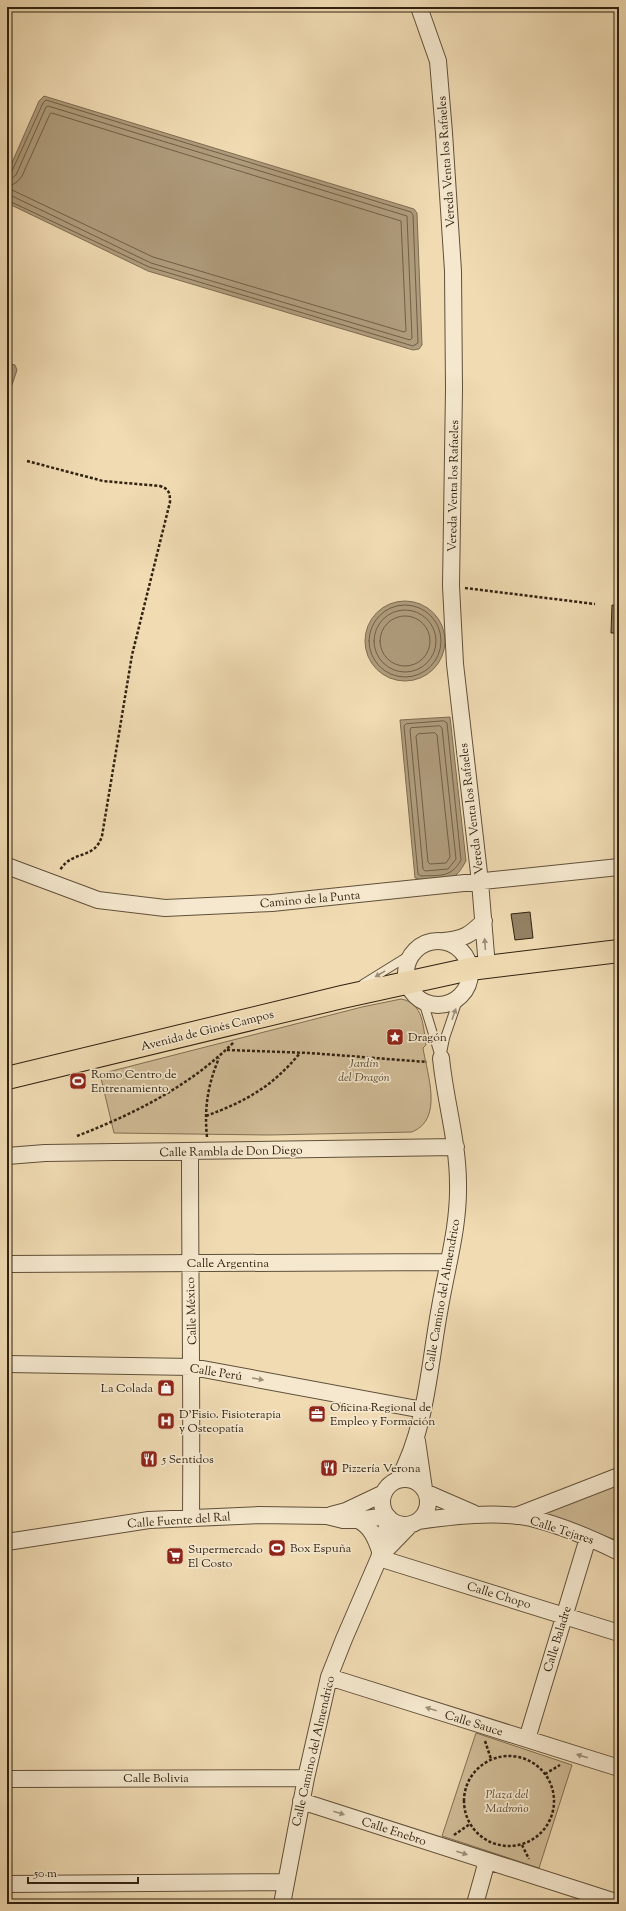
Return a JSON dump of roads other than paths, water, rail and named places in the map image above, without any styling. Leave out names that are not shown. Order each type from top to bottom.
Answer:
[{"type":"main road","name":"Avenida de Ginés Campos","points":[[7,1078],[407,982],[479,968],[619,951]]},
{"type":"street","name":"Vereda Venta los Rafaeles","points":[[420,7],[438,62],[452,271],[454,389],[451,586],[455,664],[484,921],[479,968],[459,998]]},
{"type":"street","name":"Camino de la Punta","points":[[7,866],[98,900],[165,908],[272,903],[619,867]]},
{"type":"street","points":[[459,998],[450,1003],[440,1005],[423,1001],[412,991],[407,982],[406,972],[408,963],[413,953],[422,945],[433,941],[460,940],[472,933],[484,921]]},
{"type":"street","points":[[444,941],[454,945],[462,951],[467,959],[479,968]]},
{"type":"street","name":"Calle Camino del Almendrico","points":[[398,1480],[417,1438],[456,1230],[458,1184],[456,1147],[441,1060]]},
{"type":"street","name":"Calle Rambla de Don Diego","points":[[7,1156],[45,1153],[456,1147]]},
{"type":"street","name":"Calle México","points":[[190,1151],[192,1518]]},
{"type":"street","name":"Calle Argentina","points":[[7,1264],[449,1262]]},
{"type":"street","name":"Calle Perú","points":[[7,1364],[192,1367],[423,1410]]},
{"type":"street","name":"Calle Camino del Almendrico","points":[[417,1438],[425,1491]]},
{"type":"street","points":[[515,1517],[619,1476]]},
{"type":"street","points":[[409,1479],[415,1481],[425,1491],[428,1507],[425,1513],[415,1522],[398,1524],[388,1517],[383,1506],[384,1493],[387,1487],[398,1480],[409,1479]]},
{"type":"street","name":"Calle Tejares","points":[[425,1491],[478,1515]]},
{"type":"street","name":"Calle Fuente del Ral","points":[[327,1516],[346,1511],[384,1493]]},
{"type":"street","name":"Calle Fuente del Ral","points":[[7,1542],[149,1520],[259,1515],[327,1516],[343,1520],[388,1517]]},
{"type":"street","name":"Calle Tejares","points":[[415,1522],[478,1515],[515,1517],[542,1521],[588,1538],[619,1552]]},
{"type":"street","name":"Calle Camino del Almendrico","points":[[282,1904],[306,1778],[329,1677],[380,1555],[388,1517]]},
{"type":"street","points":[[358,1520],[364,1523],[371,1531],[380,1555]]},
{"type":"street","name":"Calle Camino del Almendrico","points":[[380,1555],[415,1522]]},
{"type":"street","name":"Calle Baladre","points":[[527,1739],[588,1538]]},
{"type":"street","name":"Calle Chopo","points":[[380,1555],[619,1633]]},
{"type":"street","name":"Calle Sauce","points":[[329,1677],[619,1768]]},
{"type":"street","name":"Calle Bolivia","points":[[7,1779],[306,1778]]},
{"type":"street","name":"Calle Enebro","points":[[302,1801],[619,1903]]},
{"type":"street","points":[[475,1904],[487,1861]]},
{"type":"street","points":[[7,1884],[285,1882]]},
{"type":"lane","points":[[342,997],[413,953]]},
{"type":"lane","points":[[441,1060],[445,1038],[459,998]]},
{"type":"lane","points":[[423,1001],[441,1060]]},
{"type":"water","points":[[44,96],[414,209],[417,213],[422,345],[419,349],[413,350],[148,271],[7,203],[7,174],[39,101]]},
{"type":"water","points":[[7,363],[15,365],[17,370],[7,400]]},
{"type":"water","points":[[405,601],[420,604],[433,613],[442,626],[445,641],[442,656],[433,669],[420,678],[405,681],[390,678],[377,669],[368,656],[365,641],[368,626],[377,613],[390,604]]},
{"type":"water","points":[[450,717],[466,861],[459,872],[452,877],[436,880],[419,879],[415,878],[400,720]]},
{"type":"place","name":"Dragón","points":[[395,1037]]},
{"type":"place","name":"Romo Centro de Entrenamiento","points":[[78,1081]]},
{"type":"place","name":"La Colada","points":[[166,1388]]},
{"type":"place","name":"Oficina Regional de Empleo y Formación","points":[[317,1414]]},
{"type":"place","name":"D'Fisio. Fisioterapia y Osteopatía","points":[[166,1421]]},
{"type":"place","name":"5 Sentidos","points":[[149,1459]]},
{"type":"place","name":"Pizzería Verona","points":[[329,1468]]},
{"type":"place","name":"Box Espuña","points":[[277,1548]]},
{"type":"place","name":"Supermercado El Costo","points":[[175,1556]]},
{"type":"park label","name":"Jardín del Dragón","points":[[364,1070]]},
{"type":"park label","name":"Plaza del Madroño","points":[[507,1801]]}]
